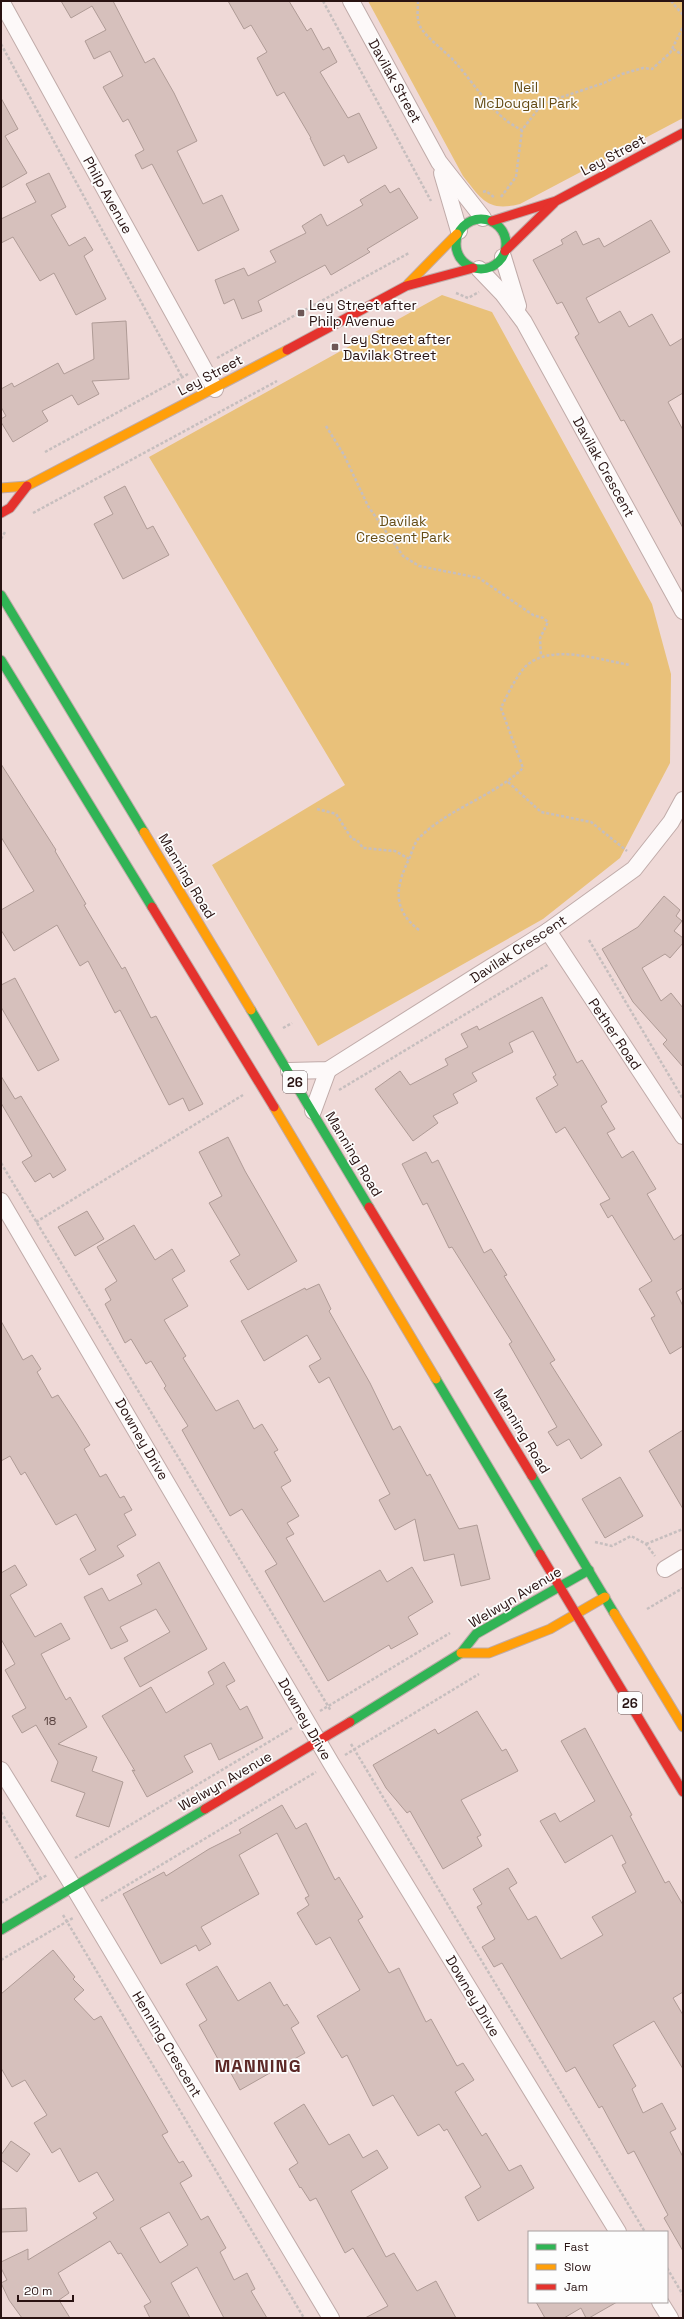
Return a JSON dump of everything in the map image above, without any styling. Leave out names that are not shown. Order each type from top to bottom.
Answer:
[{"type":"main road","name":"Ley Street","points":[[406,286],[471,220],[488,220],[556,201],[683,133]]},
{"type":"main road","name":"Ley Street","points":[[1,488],[27,486],[215,389],[406,286],[476,268],[490,268],[556,201]]},
{"type":"main road","points":[[488,220],[504,233],[506,240],[504,254]]},
{"type":"main road","points":[[458,233],[456,245],[458,254],[464,263],[476,268]]},
{"type":"main road","name":"Ley Street","points":[[1,513],[10,508],[27,486]]},
{"type":"main road","name":"Manning Road","points":[[1,595],[683,1727]]},
{"type":"main road","name":"26","points":[[1,660],[236,1044],[683,1792]]},
{"type":"main road","name":"Welwyn Avenue","points":[[1,1930],[52,1898],[342,1728],[460,1653],[476,1634],[589,1570]]},
{"type":"main road","points":[[460,1653],[488,1653],[550,1629],[605,1597]]},
{"type":"street","name":"Philp Avenue","points":[[2,1],[215,389]]},
{"type":"street","name":"Davilak Street","points":[[351,1],[439,162],[488,220]]},
{"type":"street","name":"Davilak Street","points":[[439,162],[458,233]]},
{"type":"street","name":"Davilak Crescent","points":[[504,254],[511,288],[524,322],[683,611]]},
{"type":"street","name":"Davilak Crescent","points":[[476,268],[503,294],[524,322]]},
{"type":"street","name":"Davilak Crescent","points":[[328,1070],[548,931],[634,869],[672,822],[683,800]]},
{"type":"street","name":"Pether Road","points":[[548,931],[683,1136]]},
{"type":"street","points":[[288,1071],[328,1070],[313,1111]]},
{"type":"street","name":"Downey Drive","points":[[1,1201],[305,1720],[617,2231]]},
{"type":"street","points":[[666,1569],[683,1558]]},
{"type":"street","name":"Henning Crescent","points":[[1,1770],[61,1866],[331,2318]]},
{"type":"street","points":[[661,2303],[670,2318]]},
{"type":"path","points":[[322,1],[433,204]]},
{"type":"path","points":[[418,1],[418,18],[420,27],[454,62],[494,110],[507,123],[522,130]]},
{"type":"path","points":[[671,1],[683,15]]},
{"type":"path","points":[[479,194],[486,190],[499,199],[514,183],[518,171],[522,130],[538,108],[550,101],[604,83],[622,74],[643,68],[652,69],[664,60],[673,49],[683,28]]},
{"type":"path","points":[[1,44],[182,377]]},
{"type":"path","points":[[673,49],[683,54]]},
{"type":"path","points":[[450,292],[457,294]]},
{"type":"path","points":[[30,515],[281,378]]},
{"type":"path","points":[[326,426],[344,456],[368,506],[402,556],[419,566],[479,578],[533,615],[543,618],[548,622],[540,638],[541,656]]},
{"type":"path","points":[[1,539],[8,526]]},
{"type":"path","points":[[419,930],[407,921],[399,898],[399,882],[418,839],[446,818],[508,782],[523,768],[501,708],[525,668],[541,656],[561,654],[630,665]]},
{"type":"path","points":[[508,782],[541,812],[591,822],[640,861]]},
{"type":"path","points":[[317,809],[336,814],[352,839],[356,840],[363,848],[394,851],[409,859]]},
{"type":"path","points":[[589,940],[683,1099]]},
{"type":"path","points":[[333,1093],[563,955]]},
{"type":"path","points":[[20,1232],[243,1094]]},
{"type":"path","points":[[1,1163],[644,2231]]},
{"type":"path","points":[[646,1544],[683,1529]]},
{"type":"path","points":[[591,1541],[612,1546],[630,1536],[646,1544],[666,1569]]},
{"type":"path","points":[[647,1610],[683,1588]]},
{"type":"path","points":[[1,1902],[454,1630]]},
{"type":"path","points":[[1,1960],[484,1671]]},
{"type":"path","points":[[1,1812],[304,2318]]},
{"type":"path","points":[[668,2270],[683,2294]]},
{"type":"green space","name":"Neil McDougall Park","points":[[368,1],[683,1],[683,118],[520,204],[509,206],[493,205],[481,198],[463,176]]},
{"type":"green space","name":"Davilak Crescent Park","points":[[442,295],[492,312],[652,604],[671,674],[670,763],[620,858],[543,919],[318,1046],[212,865],[345,785],[149,457]]},
{"type":"building","points":[[61,1],[113,1],[145,63],[154,58],[174,93],[197,141],[177,151],[203,204],[222,195],[239,230],[198,251],[152,164],[142,169],[135,155],[144,150],[128,119],[123,122],[103,87],[123,76],[110,51],[94,59],[85,41],[106,30],[92,6],[71,18]]},
{"type":"building","points":[[228,1],[289,1],[307,31],[311,28],[323,50],[329,47],[337,62],[320,72],[348,118],[359,113],[377,148],[348,163],[344,155],[324,166],[311,138],[284,92],[277,96],[257,58],[267,52],[251,25],[244,29]]},
{"type":"building","points":[[1,98],[18,129],[5,136],[27,173],[1,188]]},
{"type":"building","points":[[49,173],[66,207],[51,215],[69,246],[85,237],[93,250],[84,256],[106,299],[76,315],[54,273],[40,281],[13,237],[1,243],[1,219],[36,202],[26,184]]},
{"type":"building","points":[[385,185],[390,193],[399,188],[418,218],[367,249],[370,252],[331,275],[325,265],[258,301],[262,311],[242,319],[234,299],[224,304],[215,280],[244,268],[248,276],[276,262],[270,251],[306,233],[302,226],[321,214],[327,226],[363,205],[360,200]]},
{"type":"building","points":[[651,220],[670,252],[586,298],[599,323],[620,311],[629,327],[652,314],[670,346],[683,338],[683,393],[668,402],[683,430],[683,528],[624,420],[621,421],[575,337],[579,334],[562,302],[557,304],[533,260],[563,244],[561,240],[576,231],[583,245],[599,238],[604,247]]},
{"type":"building","points":[[126,321],[129,379],[92,381],[99,394],[78,405],[72,395],[42,411],[48,421],[13,442],[1,422],[1,419],[6,416],[1,407],[1,389],[12,383],[14,387],[58,363],[64,374],[94,359],[92,323]]},
{"type":"building","points":[[125,486],[147,529],[153,526],[169,555],[123,579],[94,524],[113,514],[104,497]]},
{"type":"building","points":[[1,764],[56,850],[55,851],[86,904],[84,905],[122,969],[125,967],[151,1018],[156,1016],[203,1104],[189,1111],[183,1098],[169,1105],[120,1010],[115,1013],[88,961],[80,966],[57,925],[14,951],[1,930],[1,910],[34,891],[1,837]]},
{"type":"building","points":[[664,896],[680,910],[676,916],[682,921],[674,931],[683,938],[683,943],[670,958],[665,954],[642,968],[661,1001],[671,993],[683,1008],[683,1067],[663,1044],[667,1040],[633,1002],[602,949],[638,927]]},
{"type":"building","points":[[15,978],[59,1060],[38,1071],[1,1007],[1,985]]},
{"type":"building","points":[[542,997],[577,1063],[582,1060],[607,1102],[601,1106],[615,1129],[607,1133],[622,1158],[633,1151],[656,1189],[647,1194],[674,1240],[683,1234],[683,1288],[676,1292],[683,1306],[683,1346],[670,1354],[651,1318],[655,1316],[639,1289],[652,1281],[612,1215],[608,1218],[600,1204],[610,1199],[565,1127],[556,1133],[536,1098],[558,1085],[553,1077],[556,1075],[533,1031],[509,1043],[513,1052],[472,1073],[477,1081],[453,1094],[458,1103],[433,1116],[438,1123],[413,1141],[375,1089],[400,1071],[410,1085],[448,1065],[445,1059],[468,1047],[461,1034],[477,1026],[479,1030]]},
{"type":"building","points":[[1,1076],[15,1099],[21,1096],[66,1170],[53,1178],[50,1173],[35,1182],[22,1162],[32,1156],[1,1103]]},
{"type":"building","points":[[228,1137],[245,1171],[297,1261],[248,1290],[230,1261],[240,1255],[209,1203],[222,1196],[199,1152]]},
{"type":"building","points":[[426,1152],[432,1163],[438,1160],[484,1253],[491,1249],[507,1275],[504,1276],[555,1360],[550,1363],[602,1445],[581,1459],[569,1439],[557,1446],[548,1432],[557,1427],[509,1344],[512,1342],[452,1247],[449,1248],[427,1203],[423,1205],[402,1164]]},
{"type":"building","points":[[87,1211],[104,1239],[75,1256],[58,1227]]},
{"type":"building","points":[[134,1225],[155,1260],[172,1249],[185,1271],[172,1279],[188,1306],[164,1320],[186,1356],[183,1358],[216,1411],[238,1400],[254,1429],[262,1424],[278,1450],[274,1452],[291,1481],[281,1487],[299,1516],[287,1523],[294,1534],[286,1538],[324,1602],[380,1570],[387,1582],[412,1567],[433,1602],[408,1617],[418,1634],[391,1649],[389,1645],[328,1681],[265,1571],[277,1564],[242,1509],[230,1516],[182,1430],[188,1426],[164,1388],[166,1386],[151,1361],[146,1364],[131,1339],[125,1343],[105,1304],[111,1300],[105,1289],[117,1281],[97,1247]]},
{"type":"building","points":[[319,1284],[331,1309],[329,1311],[370,1383],[393,1430],[400,1426],[427,1476],[430,1474],[459,1529],[477,1525],[490,1579],[461,1586],[454,1554],[424,1561],[415,1519],[395,1530],[379,1500],[390,1494],[329,1377],[319,1383],[309,1366],[321,1359],[307,1335],[264,1361],[241,1321],[305,1288],[306,1290]]},
{"type":"building","points":[[1,1321],[23,1360],[32,1355],[41,1369],[37,1372],[52,1398],[58,1395],[77,1424],[90,1445],[84,1449],[100,1477],[106,1474],[120,1498],[124,1496],[132,1510],[124,1514],[136,1535],[117,1546],[124,1556],[89,1575],[80,1559],[96,1550],[76,1514],[56,1525],[25,1472],[21,1475],[10,1456],[1,1461]]},
{"type":"building","points":[[683,1430],[683,1509],[649,1451]]},
{"type":"building","points":[[620,1477],[643,1516],[605,1538],[582,1499]]},
{"type":"building","points":[[159,1562],[207,1649],[140,1687],[124,1658],[170,1632],[156,1609],[120,1627],[128,1641],[111,1649],[84,1597],[102,1588],[109,1601],[142,1584],[137,1575]]},
{"type":"building","points":[[15,1565],[27,1585],[10,1595],[35,1637],[61,1623],[70,1639],[41,1654],[66,1700],[70,1697],[87,1727],[58,1744],[97,1757],[92,1771],[123,1782],[109,1827],[76,1816],[85,1793],[51,1781],[58,1762],[36,1725],[22,1733],[12,1716],[26,1708],[5,1670],[15,1664],[1,1639],[1,1573]]},
{"type":"building","points":[[224,1662],[235,1681],[226,1686],[240,1710],[247,1706],[263,1738],[219,1760],[211,1743],[184,1756],[193,1772],[147,1797],[132,1770],[135,1771],[102,1716],[151,1687],[166,1713],[214,1684],[208,1672]]},
{"type":"building","points":[[477,1711],[502,1751],[506,1749],[518,1771],[461,1800],[481,1835],[477,1837],[482,1846],[443,1869],[410,1811],[407,1813],[386,1788],[373,1765],[435,1729],[438,1734]]},
{"type":"building","points":[[585,1728],[632,1815],[630,1816],[665,1883],[669,1881],[683,1905],[683,1992],[673,1998],[683,2015],[683,2069],[654,2021],[613,2045],[636,2086],[632,2089],[643,2113],[662,2103],[676,2129],[670,2132],[683,2157],[683,2251],[664,2218],[668,2215],[634,2151],[628,2154],[602,2106],[599,2108],[575,2067],[566,2072],[502,1963],[494,1967],[482,1947],[495,1939],[477,1907],[482,1904],[473,1889],[508,1868],[517,1883],[509,1888],[528,1920],[536,1916],[561,1959],[603,1935],[592,1917],[636,1892],[622,1865],[626,1863],[612,1835],[565,1863],[540,1821],[555,1813],[560,1822],[595,1801],[561,1741]]},
{"type":"building","points":[[282,1805],[296,1829],[306,1823],[335,1880],[339,1877],[363,1917],[358,1920],[389,1973],[399,1968],[426,2022],[431,2019],[457,2066],[463,2063],[474,2080],[455,2092],[482,2136],[486,2133],[509,2171],[521,2165],[534,2188],[478,2221],[465,2197],[481,2187],[447,2129],[444,2131],[439,2124],[418,2136],[393,2095],[373,2106],[347,2055],[342,2058],[317,2016],[360,1990],[330,1937],[316,1945],[297,1913],[309,1905],[305,1898],[309,1896],[277,1833],[239,1855],[259,1894],[201,1927],[211,1944],[199,1951],[196,1945],[161,1964],[123,1894],[164,1872],[166,1876],[209,1849],[241,1833],[239,1830]]},
{"type":"building","points":[[53,1950],[75,1977],[73,1979],[84,1990],[74,1999],[94,2020],[101,2016],[168,2132],[162,2135],[179,2163],[183,2161],[192,2176],[180,2183],[201,2220],[208,2216],[226,2248],[220,2252],[234,2280],[247,2273],[255,2289],[251,2291],[267,2318],[224,2318],[197,2267],[171,2283],[190,2318],[150,2318],[144,2306],[151,2302],[121,2253],[118,2254],[110,2241],[58,2273],[69,2293],[59,2300],[70,2318],[22,2318],[9,2300],[1,2283],[7,2280],[1,2268],[1,2262],[28,2249],[28,2260],[97,2218],[93,2213],[114,2200],[97,2172],[79,2182],[60,2148],[52,2153],[34,2123],[47,2115],[25,2080],[12,2087],[1,2068],[1,1994]],"holes":[[[169,2212],[188,2245],[160,2263],[140,2228]]]},
{"type":"building","points":[[217,1966],[238,2001],[270,1982],[284,2006],[287,2004],[299,2023],[291,2028],[305,2053],[240,2090],[227,2066],[223,2068],[199,2025],[207,2020],[186,1984]]},
{"type":"building","points":[[304,2104],[329,2145],[349,2134],[363,2158],[377,2150],[388,2168],[351,2191],[386,2257],[394,2253],[417,2291],[436,2281],[456,2318],[365,2318],[388,2306],[353,2248],[345,2253],[316,2198],[310,2201],[301,2187],[300,2188],[289,2169],[298,2163],[274,2123]]},
{"type":"building","points":[[11,2141],[30,2154],[17,2172],[1,2160],[1,2155]]},
{"type":"building","points":[[26,2208],[27,2231],[1,2232],[1,2209]]},
{"type":"building","points":[[537,2303],[615,2303],[589,2318],[586,2318],[581,2308],[564,2318],[545,2318]]},
{"type":"traffic: fast","points":[[476,219],[486,219],[499,226],[506,239],[506,244],[506,249],[499,262],[486,269],[476,269],[467,265],[460,258],[456,249],[456,239],[460,230],[467,223],[476,219]]},
{"type":"traffic: fast","points":[[1,595],[144,832]]},
{"type":"traffic: fast","points":[[1,660],[152,907]]},
{"type":"traffic: fast","points":[[251,1010],[369,1207]]},
{"type":"traffic: fast","points":[[436,1379],[540,1554]]},
{"type":"traffic: fast","points":[[532,1476],[614,1613]]},
{"type":"traffic: fast","points":[[350,1722],[461,1653],[476,1634],[589,1570]]},
{"type":"traffic: fast","points":[[1,1930],[205,1809]]},
{"type":"traffic: slow","points":[[408,284],[457,234]]},
{"type":"traffic: slow","points":[[1,488],[27,486],[287,350]]},
{"type":"traffic: slow","points":[[144,832],[251,1010]]},
{"type":"traffic: slow","points":[[274,1107],[436,1379]]},
{"type":"traffic: slow","points":[[461,1653],[489,1653],[550,1629],[605,1597]]},
{"type":"traffic: slow","points":[[614,1613],[683,1727]]},
{"type":"traffic: jam","points":[[492,221],[556,201],[683,133]]},
{"type":"traffic: jam","points":[[505,251],[554,203]]},
{"type":"traffic: jam","points":[[287,350],[406,286],[473,268]]},
{"type":"traffic: jam","points":[[1,513],[10,508],[27,486]]},
{"type":"traffic: jam","points":[[152,907],[274,1107]]},
{"type":"traffic: jam","points":[[369,1207],[532,1476]]},
{"type":"traffic: jam","points":[[540,1554],[683,1792]]},
{"type":"traffic: jam","points":[[205,1809],[350,1722]]},
{"type":"place","name":"Ley Street after Philp Avenue","points":[[301,313]]},
{"type":"place","name":"Ley Street after Davilak Street","points":[[335,347]]},
{"type":"district","name":"MANNING","points":[[258,2065]]}]
